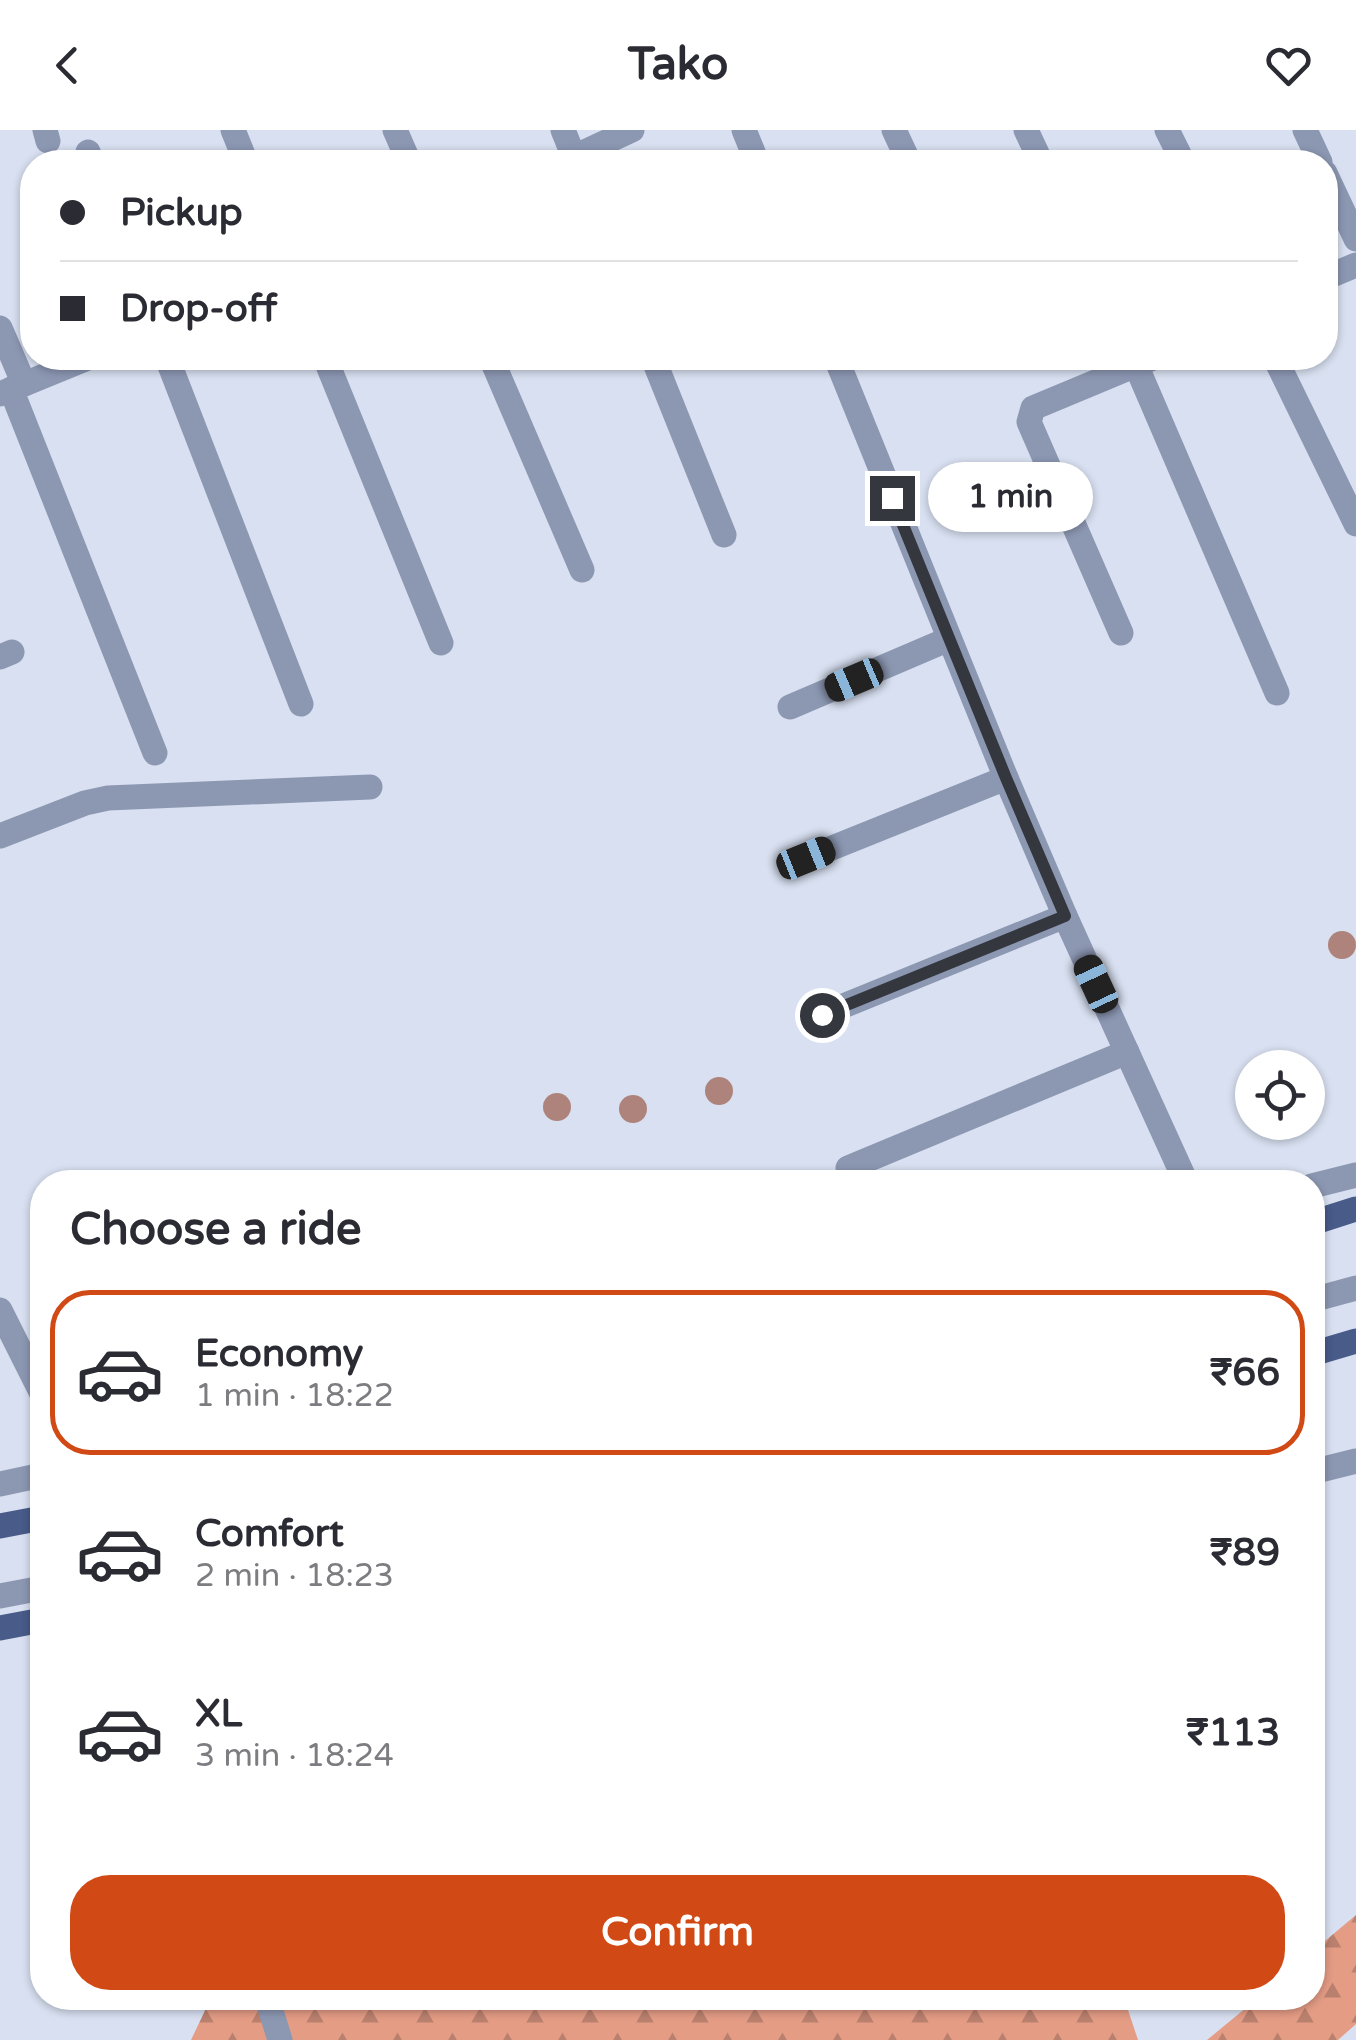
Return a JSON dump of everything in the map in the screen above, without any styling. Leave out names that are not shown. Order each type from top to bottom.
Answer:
[{"type":"main road","points":[[1325,1220],[1356,1209]]},
{"type":"main road","points":[[1325,1350],[1356,1341]]},
{"type":"main road","points":[[0,1526],[30,1520]]},
{"type":"main road","points":[[0,1628],[30,1622]]},
{"type":"street","points":[[593,150],[632,130]]},
{"type":"street","points":[[1338,200],[1356,239]]},
{"type":"street","points":[[0,328],[12,389],[155,753]]},
{"type":"street","points":[[12,389],[59,370]]},
{"type":"street","points":[[172,370],[301,704]]},
{"type":"street","points":[[330,370],[441,643]]},
{"type":"street","points":[[496,370],[582,570]]},
{"type":"street","points":[[659,370],[724,535]]},
{"type":"street","points":[[841,370],[1006,778],[1181,1170]]},
{"type":"street","points":[[1118,370],[1033,408],[1028,422],[1121,633]]},
{"type":"street","points":[[1145,370],[1277,693]]},
{"type":"street","points":[[1281,370],[1356,524]]},
{"type":"street","points":[[790,707],[949,638]]},
{"type":"street","points":[[806,858],[1006,778]]},
{"type":"street","points":[[0,836],[108,798],[370,787]]},
{"type":"street","points":[[822,1015],[1065,916]]},
{"type":"street","points":[[848,1168],[1127,1052]]},
{"type":"street","points":[[1325,1183],[1356,1175]]},
{"type":"street","points":[[1325,1296],[1356,1288]]},
{"type":"street","points":[[3,1323],[30,1372]]},
{"type":"street","points":[[1325,1468],[1356,1460]]},
{"type":"street","points":[[0,1484],[30,1478]]},
{"type":"street","points":[[0,1596],[30,1590]]},
{"type":"street","points":[[271,2010],[280,2040]]},
{"type":"green space","points":[[1356,1915],[1356,2024],[1338,2040],[1207,2040],[1243,2010],[1325,2010],[1325,1941]]},
{"type":"green space","points":[[205,2010],[1128,2010],[1138,2040],[191,2040]]},
{"type":"route","points":[[822,1015],[1065,916],[892,498]]}]
